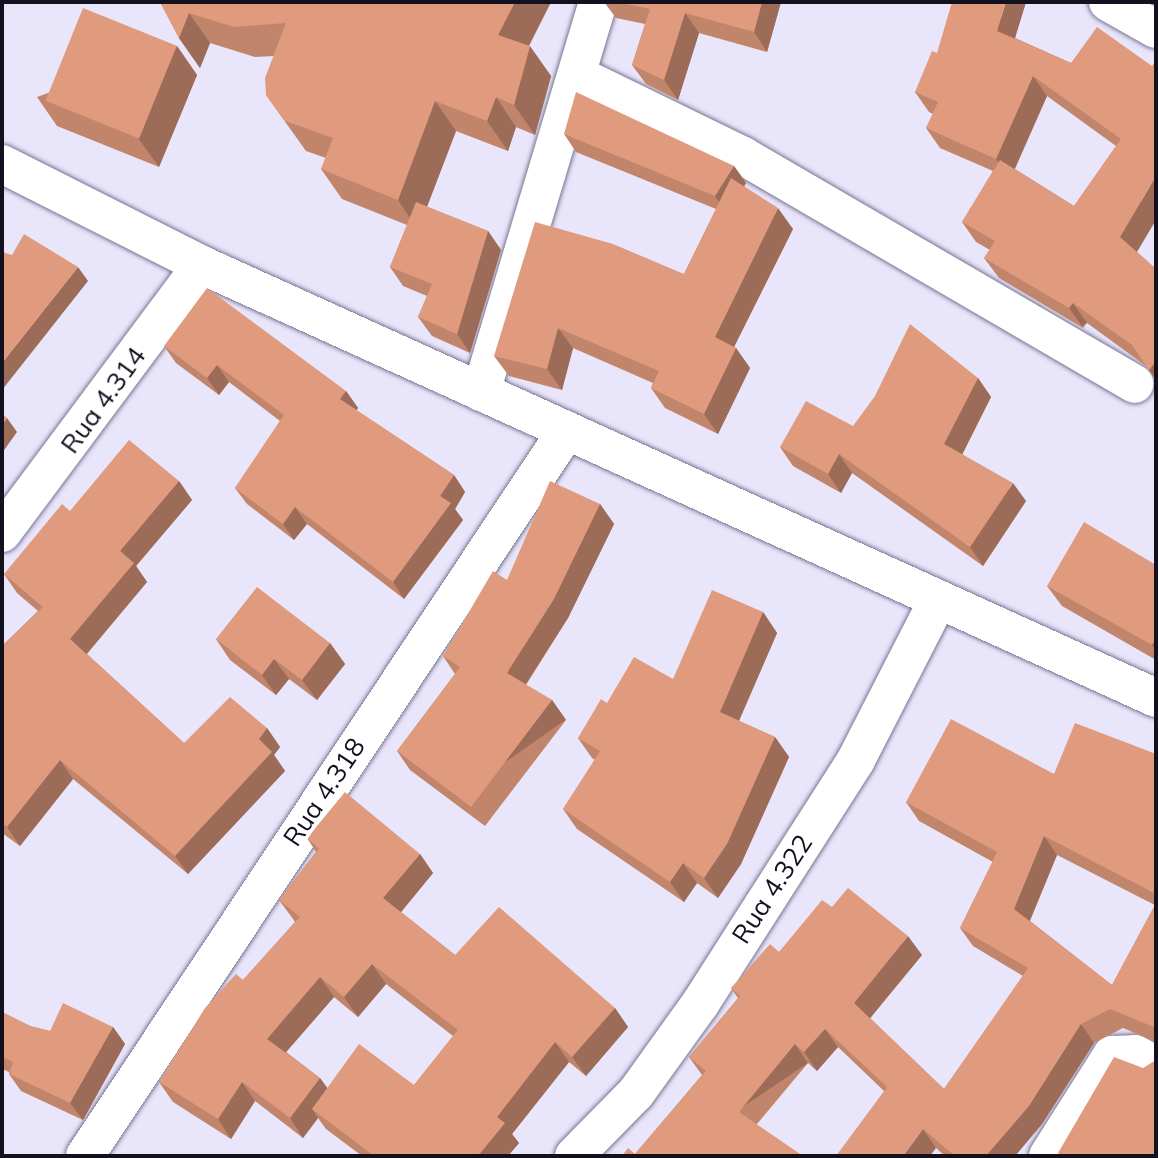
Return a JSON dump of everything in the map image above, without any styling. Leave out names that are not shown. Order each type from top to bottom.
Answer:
[{"type":"street","points":[[481,392],[598,2]]},
{"type":"street","points":[[1108,2],[1156,29]]},
{"type":"street","points":[[576,75],[743,156],[1134,384]]},
{"type":"street","points":[[2,164],[202,265],[1156,698]]},
{"type":"street","name":"Rua 4.314","points":[[2,533],[202,265]]},
{"type":"street","name":"Rua 4.318","points":[[85,1156],[567,430]]},
{"type":"street","name":"Rua 4.322","points":[[574,1156],[636,1093],[700,1004],[856,760],[939,600]]},
{"type":"street","points":[[1048,1156],[1112,1055],[1135,1054],[1156,1065]]},
{"type":"building","points":[[160,2],[515,2],[498,35],[530,46],[514,105],[496,97],[487,121],[435,101],[398,200],[321,169],[333,138],[285,121],[266,95],[265,78],[286,23],[234,27],[189,13],[179,38]]},
{"type":"building","points":[[616,2],[762,2],[754,32],[685,13],[664,80],[632,65],[650,9]]},
{"type":"building","points":[[952,2],[1006,2],[997,31],[1071,63],[1097,27],[1152,66],[1156,60],[1156,176],[1120,237],[1156,269],[1156,361],[1149,370],[1132,345],[1073,303],[1069,308],[984,258],[995,241],[962,222],[1000,160],[1074,206],[1121,139],[1033,76],[996,159],[926,128],[938,102],[915,92],[932,51],[937,53]]},
{"type":"building","points":[[83,8],[177,46],[139,139],[46,101]]},
{"type":"building","points":[[576,92],[734,166],[715,196],[564,134]]},
{"type":"building","points":[[731,178],[778,208],[715,337],[736,348],[704,414],[651,388],[659,371],[558,328],[547,369],[494,356],[535,222],[613,244],[684,274]]},
{"type":"building","points":[[416,202],[488,231],[457,334],[418,317],[432,284],[390,267]]},
{"type":"building","points":[[24,234],[78,267],[2,363],[2,252],[12,255]]},
{"type":"building","points":[[207,288],[346,391],[340,399],[454,475],[440,496],[451,503],[393,582],[295,507],[283,524],[235,488],[284,415],[217,365],[207,378],[164,346]]},
{"type":"building","points":[[910,324],[978,378],[944,444],[1013,483],[970,547],[839,454],[828,474],[780,447],[806,401],[853,426],[875,396]]},
{"type":"building","points":[[129,440],[179,481],[120,551],[134,563],[70,639],[184,743],[230,697],[267,728],[259,739],[272,752],[175,856],[60,760],[7,827],[2,823],[2,646],[43,607],[4,574],[62,504],[70,511]]},
{"type":"building","points":[[550,481],[600,504],[554,599],[507,673],[552,700],[471,807],[397,751],[460,667],[443,656],[493,571],[507,580]]},
{"type":"building","points":[[1084,522],[1156,565],[1156,638],[1152,645],[1047,586]]},
{"type":"building","points":[[257,587],[330,643],[302,680],[274,659],[262,675],[216,639]]},
{"type":"building","points":[[712,590],[763,612],[720,712],[775,737],[727,844],[704,878],[683,863],[670,882],[563,809],[600,751],[578,738],[601,699],[607,703],[634,657],[673,679]]},
{"type":"building","points":[[951,719],[1054,774],[1075,723],[1156,754],[1156,894],[1044,836],[1014,909],[1112,985],[1156,903],[1156,1030],[1110,1009],[1081,1024],[1029,1106],[986,1156],[955,1156],[923,1129],[903,1156],[836,1156],[887,1087],[825,1029],[804,1052],[795,1044],[739,1112],[803,1156],[622,1156],[628,1148],[635,1154],[706,1071],[689,1057],[740,996],[731,988],[770,944],[779,952],[822,900],[832,907],[848,888],[908,936],[854,1003],[944,1089],[1028,968],[960,928],[997,852],[906,802]]},
{"type":"building","points":[[345,792],[420,854],[383,898],[455,955],[499,907],[615,1008],[572,1057],[555,1042],[497,1117],[505,1123],[478,1156],[374,1156],[312,1109],[359,1044],[414,1085],[458,1030],[372,964],[344,997],[320,977],[267,1039],[320,1078],[290,1118],[242,1082],[218,1119],[159,1082],[205,1008],[236,974],[243,980],[300,917],[279,900],[319,849],[307,838]]},
{"type":"building","points":[[63,1003],[113,1027],[70,1103],[9,1074],[13,1062],[2,1057],[2,1012],[30,1026],[50,1031]]},
{"type":"building","points":[[1114,1057],[1143,1068],[1156,1060],[1156,1156],[1062,1156],[1058,1153]]}]
